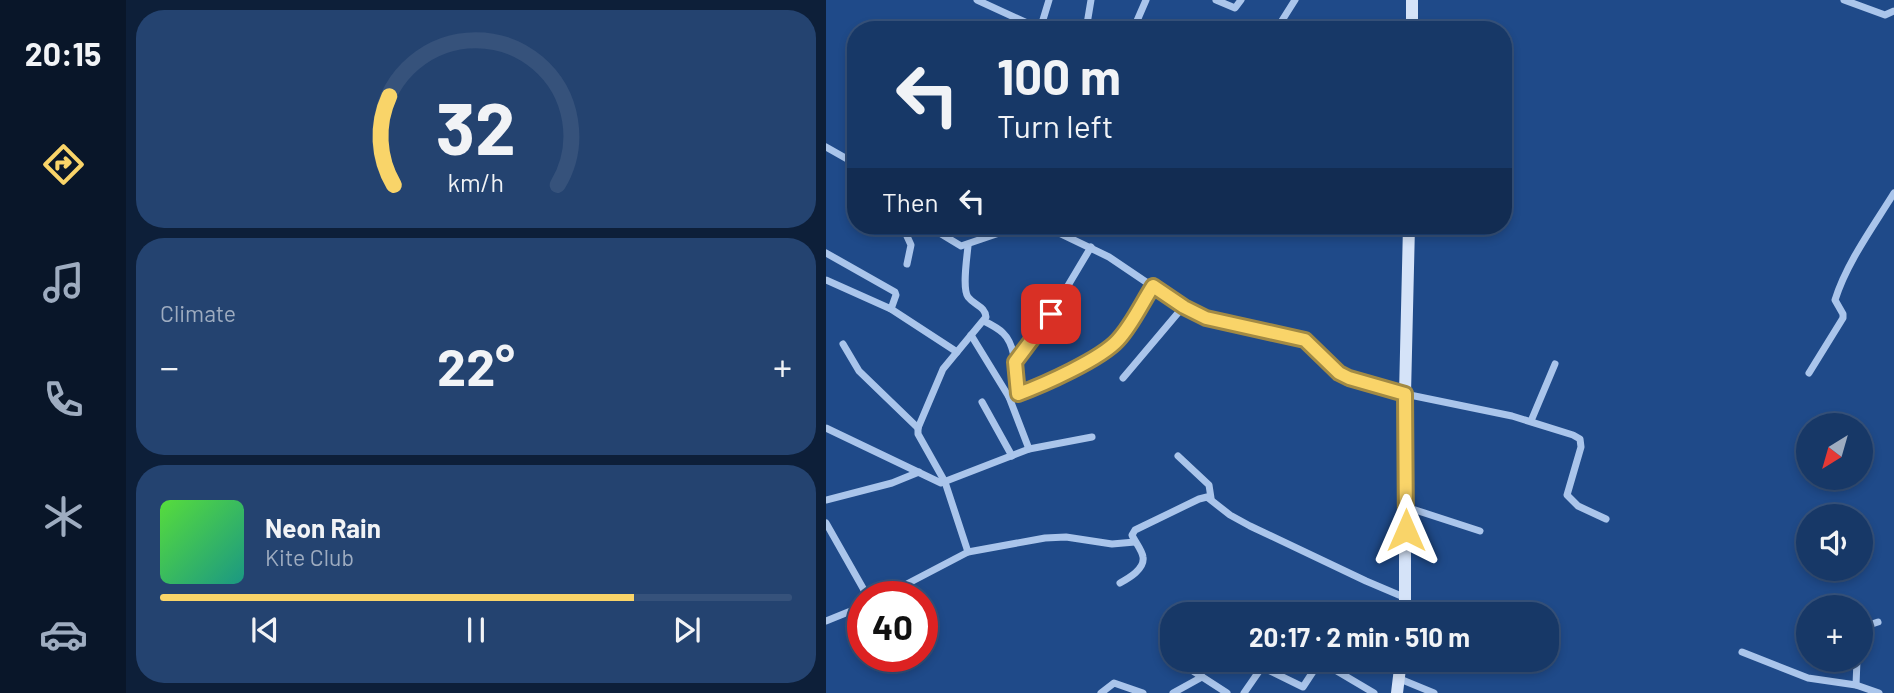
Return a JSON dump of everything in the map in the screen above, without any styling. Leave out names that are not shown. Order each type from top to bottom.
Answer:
[{"type":"street","points":[[976,0],[1024,21]]},
{"type":"street","points":[[993,6],[1003,0]]},
{"type":"street","points":[[1043,21],[1049,0]]},
{"type":"street","points":[[1088,21],[1091,0]]},
{"type":"street","points":[[1137,21],[1146,0]]},
{"type":"street","points":[[1216,0],[1235,8],[1241,0]]},
{"type":"street","points":[[1282,21],[1295,0]]},
{"type":"street","points":[[1412,0],[1412,21]]},
{"type":"street","points":[[1844,0],[1885,15],[1894,11]]},
{"type":"street","points":[[826,159],[828,148],[847,159]]},
{"type":"street","points":[[1809,373],[1843,318],[1835,300],[1839,289],[1857,253],[1894,193]]},
{"type":"street","points":[[906,235],[911,244],[907,264]]},
{"type":"street","points":[[941,235],[956,245],[968,246],[992,235]]},
{"type":"street","points":[[1066,235],[1110,257],[1184,307],[1206,318],[1305,340],[1339,373],[1349,378],[1405,394],[1531,421],[1580,439],[1581,447],[1567,495],[1578,506],[1606,519]]},
{"type":"street","points":[[1406,602],[1405,394],[1409,235]]},
{"type":"street","points":[[968,246],[965,292],[987,314],[943,369],[918,428],[918,434],[945,482],[968,552]]},
{"type":"street","points":[[1015,362],[1051,314],[1091,247]]},
{"type":"street","points":[[826,253],[895,292],[891,309]]},
{"type":"street","points":[[826,280],[891,309],[957,352]]},
{"type":"street","points":[[1009,397],[1046,384],[1111,346],[1122,335],[1153,286]]},
{"type":"street","points":[[1124,378],[1184,307]]},
{"type":"street","points":[[984,321],[1006,335],[1015,362],[1018,394]]},
{"type":"street","points":[[971,335],[1009,397],[1029,449]]},
{"type":"street","points":[[843,344],[859,371],[918,428]]},
{"type":"street","points":[[1531,421],[1555,364]]},
{"type":"street","points":[[982,402],[1012,456]]},
{"type":"street","points":[[826,428],[936,481],[945,482],[1029,449],[1092,437]]},
{"type":"street","points":[[1178,456],[1209,485],[1211,498],[1230,514],[1250,526],[1406,598]]},
{"type":"street","points":[[826,499],[892,483],[919,472]]},
{"type":"street","points":[[1120,583],[1137,572],[1143,562],[1132,535],[1135,530],[1199,499],[1211,498]]},
{"type":"street","points":[[1406,507],[1480,531]]},
{"type":"street","points":[[826,523],[859,581]]},
{"type":"street","points":[[913,581],[968,552],[1045,538],[1066,537],[1112,544],[1135,542]]},
{"type":"street","points":[[826,621],[847,612]]},
{"type":"street","points":[[1873,624],[1878,622]]},
{"type":"street","points":[[1742,652],[1808,678],[1856,685],[1879,693]]},
{"type":"street","points":[[1244,693],[1262,667],[1303,687],[1320,661],[1374,693]]},
{"type":"street","points":[[1194,672],[1227,693]]},
{"type":"street","points":[[1397,693],[1400,672]]},
{"type":"street","points":[[1856,685],[1857,672]]},
{"type":"street","points":[[1173,693],[1202,677]]},
{"type":"street","points":[[1400,679],[1434,693]]},
{"type":"street","points":[[1101,693],[1114,684],[1143,693]]},
{"type":"route","points":[[1051,314],[1015,362],[1018,394],[1046,384],[1111,346],[1122,335],[1153,286],[1206,318],[1305,340],[1339,373],[1405,394],[1406,530]]}]
